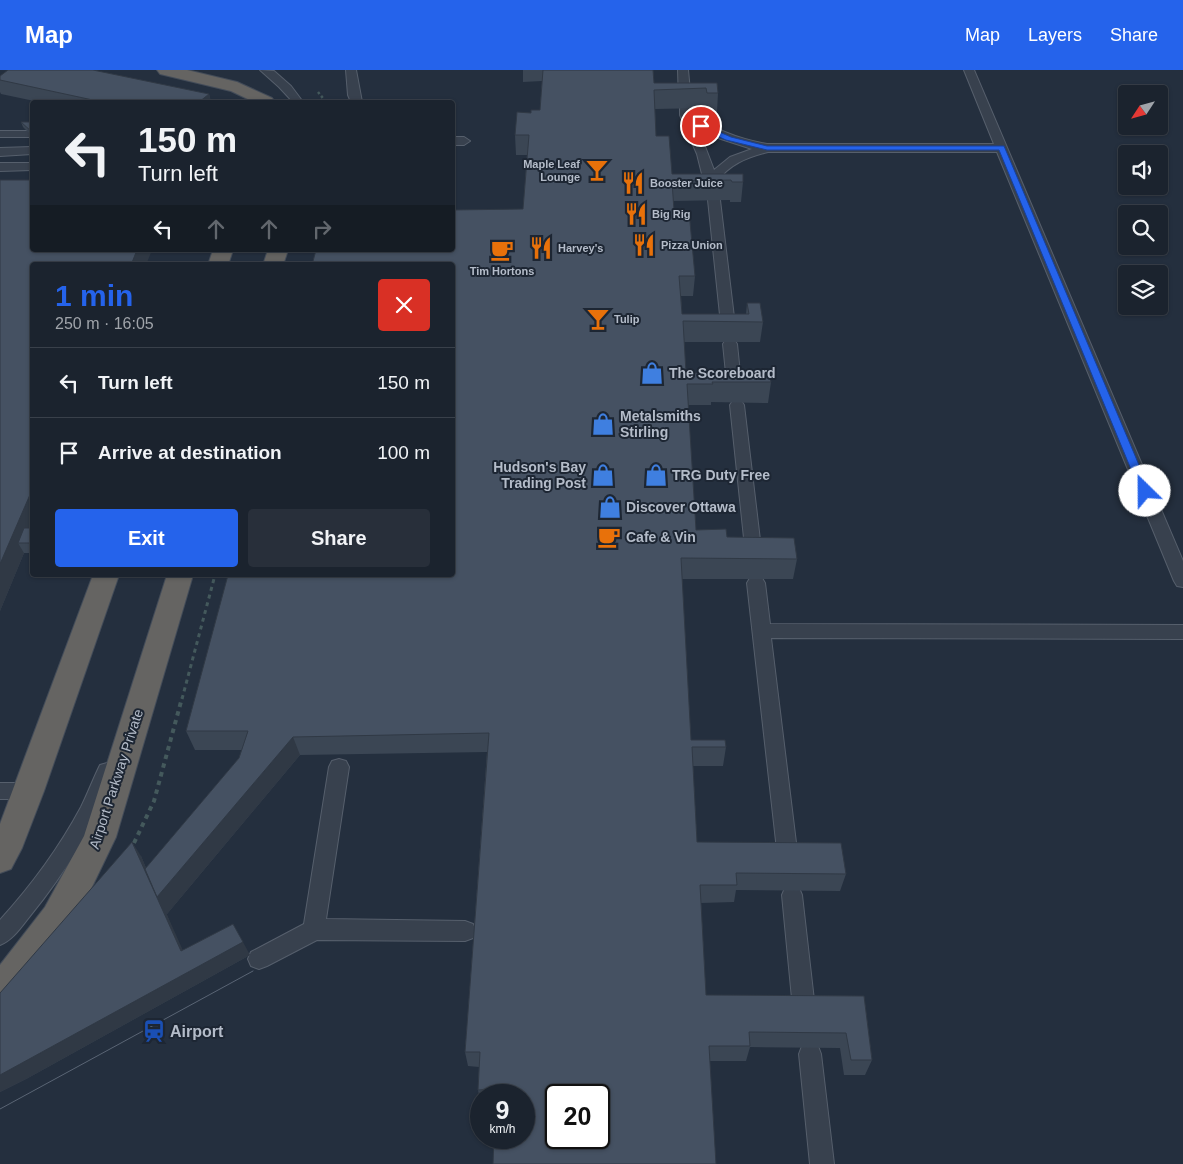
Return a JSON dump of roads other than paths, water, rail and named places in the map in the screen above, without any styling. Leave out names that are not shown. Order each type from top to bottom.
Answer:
[{"type":"highway","points":[[166,70],[237,87],[263,100]]},
{"type":"highway","points":[[257,72],[266,100]]},
{"type":"highway","points":[[0,859],[6,848],[15,791],[105,577]]},
{"type":"highway","name":"Airport Parkway Private","points":[[0,990],[16,972],[57,917],[85,871],[100,837],[179,577]]},
{"type":"lane","points":[[351,70],[356,100]]},
{"type":"lane","points":[[683,70],[686,108],[699,143],[713,192],[754,557]]},
{"type":"lane","points":[[969,70],[1183,581]]},
{"type":"lane","points":[[257,72],[275,76],[296,100]]},
{"type":"lane","points":[[686,108],[715,133],[747,144],[767,148],[1002,148]]},
{"type":"lane","points":[[0,134],[30,138]]},
{"type":"lane","points":[[0,143],[30,138]]},
{"type":"lane","points":[[713,192],[715,174],[729,162],[767,148]]},
{"type":"lane","points":[[0,152],[30,151]]},
{"type":"lane","points":[[0,160],[30,159]]},
{"type":"lane","points":[[0,167],[30,167]]},
{"type":"lane","points":[[0,935],[14,920],[49,874],[90,810],[107,773],[169,577]]},
{"type":"lane","points":[[756,583],[788,859]]},
{"type":"lane","points":[[762,631],[1183,632]]},
{"type":"lane","points":[[314,930],[339,767]]},
{"type":"lane","points":[[792,895],[804,1009]]},
{"type":"lane","points":[[259,959],[314,930],[465,930]]},
{"type":"lane","points":[[810,1054],[822,1164]]},
{"type":"tram line","points":[[0,1109],[253,971]]},
{"type":"place","name":"Maple Leaf Lounge","points":[[597,170]]},
{"type":"place","name":"Booster Juice","points":[[633,183]]},
{"type":"place","name":"Big Rig","points":[[636,214]]},
{"type":"place","name":"Pizza Union","points":[[644,245]]},
{"type":"place","name":"Harvey's","points":[[541,248]]},
{"type":"place","name":"Tim Hortons","points":[[502,250]]},
{"type":"place","name":"Tulip","points":[[598,319]]},
{"type":"place","name":"The Scoreboard","points":[[652,373]]},
{"type":"place","name":"Metalsmiths Stirling","points":[[603,424]]},
{"type":"place","name":"Hudson's Bay Trading Post","points":[[603,475]]},
{"type":"place","name":"TRG Duty Free","points":[[656,475]]},
{"type":"place","name":"Discover Ottawa","points":[[610,507]]},
{"type":"place","name":"Cafe & Vin","points":[[609,537]]},
{"type":"place","name":"Airport","points":[[154,1031]]}]
